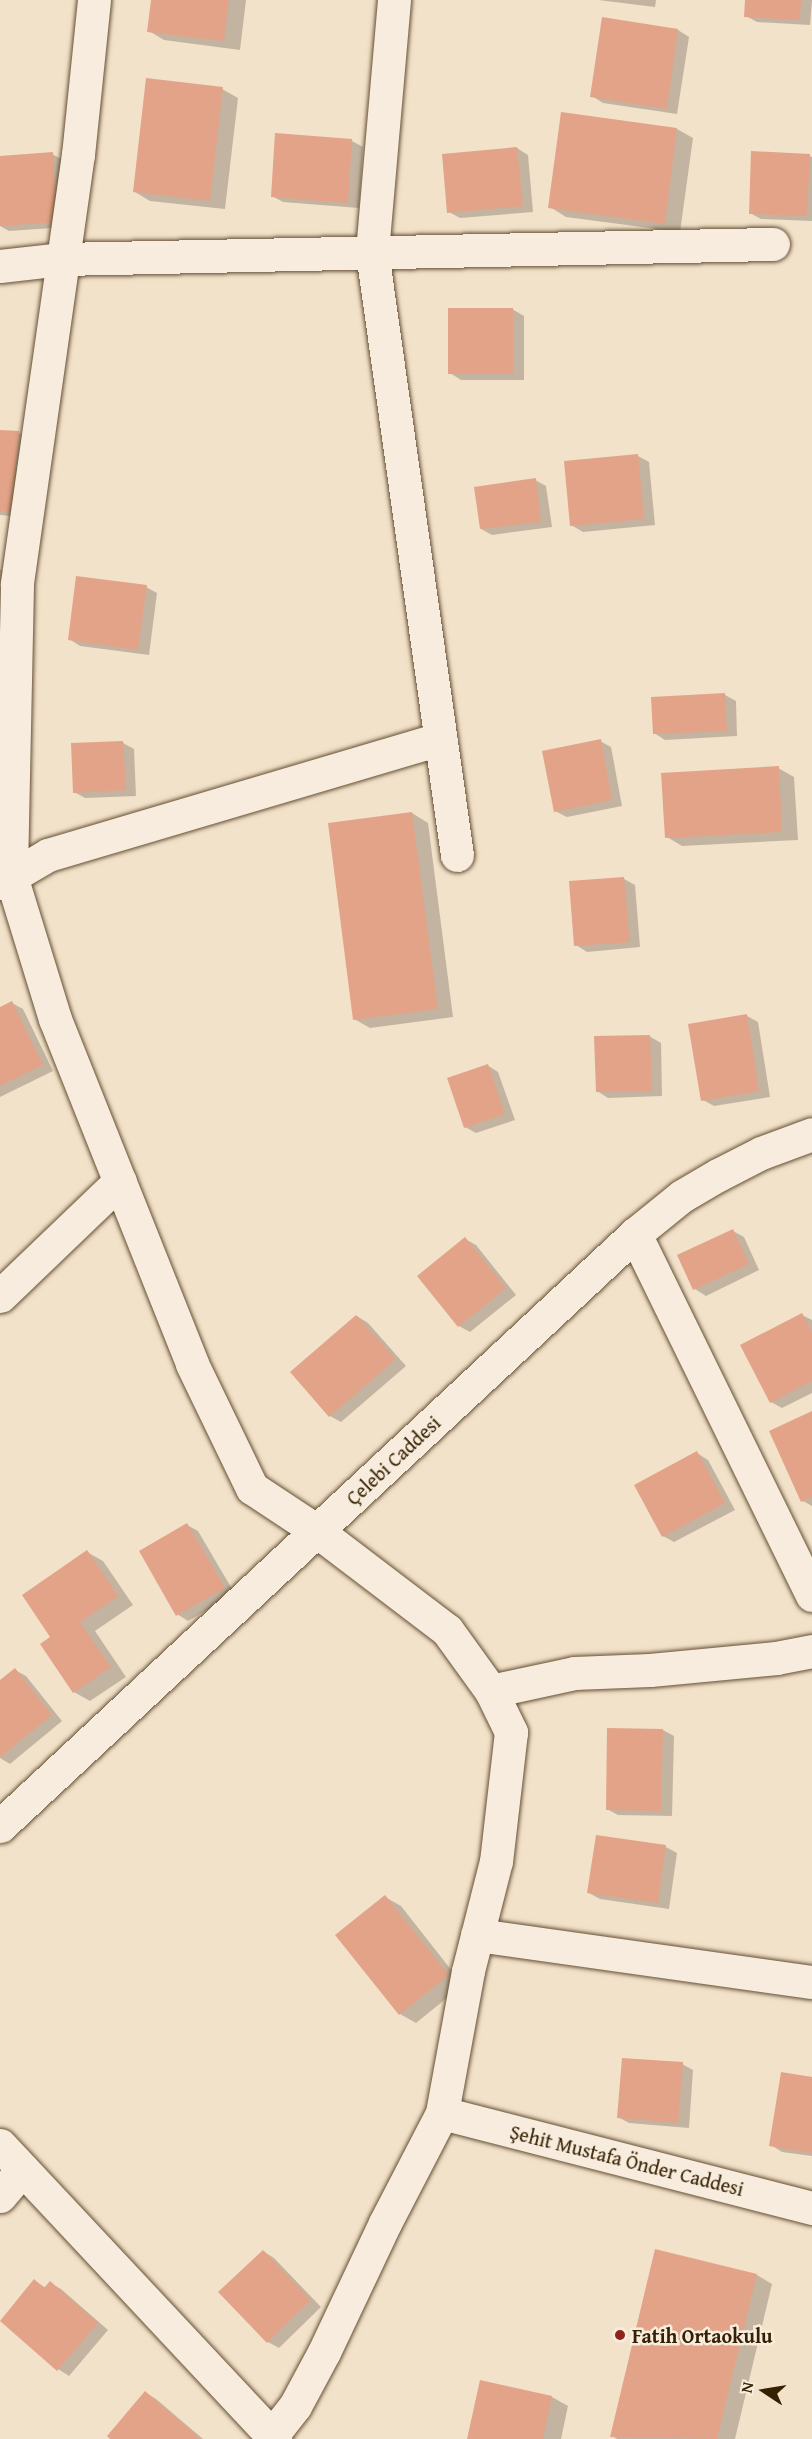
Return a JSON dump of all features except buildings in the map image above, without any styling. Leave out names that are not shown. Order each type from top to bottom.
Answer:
[{"type":"street","points":[[0,2145],[272,2438],[295,2406],[324,2352],[385,2223],[442,2113],[468,1971],[496,1861],[511,1732],[491,1690],[447,1630],[317,1531],[252,1488],[192,1364],[55,1019],[6,879],[17,585],[61,259],[78,154],[94,0]]},
{"type":"street","points":[[394,0],[372,252],[457,855]]},
{"type":"street","points":[[0,266],[61,259],[773,244]]},
{"type":"street","points":[[6,879],[48,855],[441,740]]},
{"type":"street","name":"Çelebi Caddesi","points":[[0,1826],[635,1234],[682,1196],[718,1175],[761,1153],[812,1134]]},
{"type":"street","points":[[0,1296],[120,1181]]},
{"type":"street","points":[[635,1234],[812,1595]]},
{"type":"street","points":[[491,1690],[574,1673],[662,1669],[776,1658],[812,1650]]},
{"type":"street","points":[[477,1935],[812,1982]]},
{"type":"street","name":"Şehit Mustafa Önder Caddesi","points":[[442,2113],[812,2208]]},
{"type":"street","points":[[0,2196],[23,2169]]},
{"type":"place","name":"Fatih Ortaokulu","points":[[620,2335]]}]
